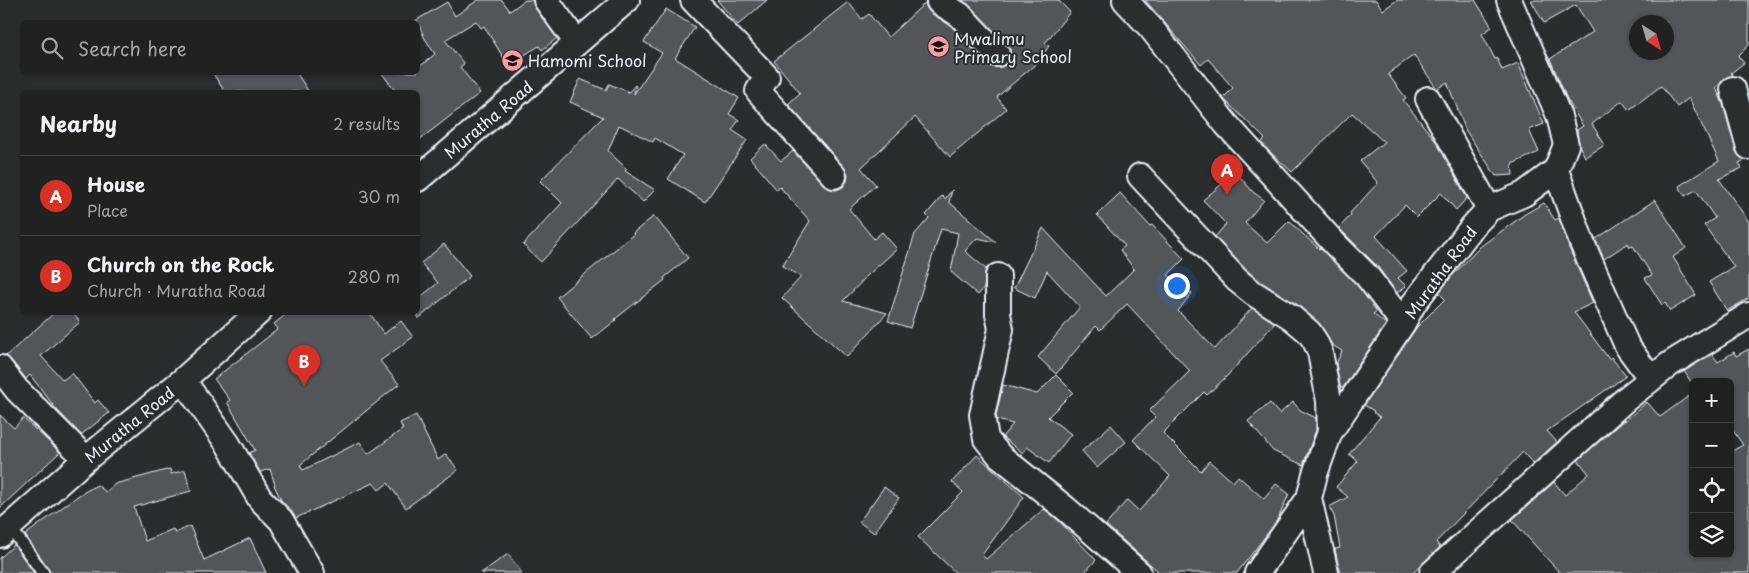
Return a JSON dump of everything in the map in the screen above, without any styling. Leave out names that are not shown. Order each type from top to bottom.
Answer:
[{"type":"street","points":[[546,0],[576,43]]},
{"type":"street","name":"Muratha Road","points":[[420,177],[627,0]]},
{"type":"street","points":[[693,0],[767,77],[758,91],[834,176]]},
{"type":"street","points":[[940,0],[939,2],[960,14],[997,54]]},
{"type":"street","points":[[1125,0],[1151,28],[1226,124],[1335,244],[1367,276],[1403,323]]},
{"type":"street","points":[[1509,0],[1559,116],[1566,145],[1556,170],[1582,243],[1627,346],[1651,379]]},
{"type":"street","points":[[1733,89],[1749,147]]},
{"type":"street","points":[[1428,99],[1489,210]]},
{"type":"street","name":"Muratha Road","points":[[1326,573],[1309,498],[1315,474],[1330,432],[1403,323],[1414,303],[1473,226],[1489,210],[1524,194],[1556,170]]},
{"type":"street","points":[[1140,176],[1237,280],[1253,293],[1291,317],[1309,332],[1320,352],[1329,401],[1330,432]]},
{"type":"street","points":[[998,276],[998,314],[1001,329],[982,416],[986,439],[1000,456],[1065,508],[1139,573]]},
{"type":"street","name":"Muratha Road","points":[[5,531],[86,459],[183,380],[256,315]]},
{"type":"street","points":[[1432,573],[1626,399],[1670,364],[1749,315]]},
{"type":"street","points":[[0,368],[17,390],[86,459]]},
{"type":"street","points":[[183,380],[228,444],[260,499],[281,520],[312,573]]},
{"type":"street","points":[[1257,573],[1309,498]]},
{"type":"lane","points":[[5,531],[43,573]]},
{"type":"building","points":[[478,0],[502,0],[510,11],[525,0],[532,0],[535,8],[557,38],[542,50],[539,46],[508,65],[484,26],[481,28],[476,21],[445,40],[464,64],[460,67],[480,93],[420,139],[420,90],[394,90],[383,75],[420,75],[420,66],[435,54],[424,37],[420,27],[420,20],[417,20],[447,2],[455,16]]},
{"type":"building","points":[[717,0],[767,0],[738,25]]},
{"type":"building","points":[[962,0],[1058,0],[1070,12],[1045,43],[1049,46],[1038,62],[997,97],[1006,109],[950,157],[915,117],[861,168],[876,185],[849,209],[874,239],[882,232],[897,249],[843,301],[887,313],[847,357],[782,298],[801,277],[782,266],[810,221],[780,187],[777,190],[750,158],[765,144],[781,161],[793,151],[824,185],[836,190],[843,187],[847,181],[848,174],[844,167],[788,104],[800,93],[774,61],[848,2],[862,19],[869,14],[888,37],[925,3],[931,13],[951,26],[987,64],[1000,67],[1006,64],[1010,57],[1010,50],[1007,45]]},
{"type":"building","points":[[1145,0],[1376,0],[1383,10],[1397,0],[1475,0],[1492,27],[1482,34],[1495,59],[1497,58],[1502,70],[1518,63],[1544,124],[1529,130],[1539,152],[1512,164],[1513,175],[1496,176],[1466,131],[1447,82],[1437,89],[1414,55],[1388,74],[1406,98],[1403,100],[1438,144],[1467,198],[1456,210],[1441,193],[1417,217],[1405,205],[1376,236],[1407,271],[1398,278],[1406,286],[1397,293],[1377,266],[1339,228],[1351,215],[1350,213],[1378,183],[1360,161],[1384,142],[1352,113],[1292,172],[1261,143],[1265,139],[1223,98],[1233,88],[1208,59],[1201,65]]},
{"type":"building","points":[[1531,0],[1749,0],[1749,45],[1738,56],[1744,63],[1731,73],[1733,75],[1724,79],[1716,88],[1723,104],[1736,151],[1745,160],[1739,163],[1742,168],[1719,179],[1749,222],[1749,298],[1727,311],[1709,282],[1734,267],[1704,225],[1715,218],[1696,190],[1685,196],[1679,186],[1719,161],[1689,98],[1677,107],[1661,86],[1629,110],[1622,101],[1592,124],[1605,145],[1585,157],[1579,145],[1577,130],[1583,126],[1567,99],[1550,59],[1593,32],[1576,5],[1544,23]]},
{"type":"building","points":[[666,9],[695,27],[675,58],[739,98],[729,114],[739,120],[732,130],[747,140],[705,202],[668,179],[683,155],[655,138],[653,142],[619,125],[608,151],[627,169],[625,171],[655,190],[643,202],[618,179],[541,262],[523,245],[562,203],[540,181],[603,117],[570,102],[580,79],[606,90],[609,84],[629,92],[635,85],[634,94],[662,53],[644,42]]},
{"type":"building","points":[[214,75],[298,75],[308,90],[224,90]]},
{"type":"building","points":[[1236,172],[1253,192],[1264,200],[1245,223],[1267,243],[1289,221],[1320,248],[1357,285],[1377,311],[1373,314],[1386,324],[1343,388],[1340,386],[1336,364],[1342,351],[1332,345],[1320,324],[1298,305],[1261,282],[1246,270],[1215,237],[1226,224],[1203,200]]},
{"type":"building","points":[[952,190],[949,202],[996,242],[977,238],[965,251],[986,269],[984,288],[978,295],[951,272],[958,233],[941,229],[910,328],[888,321],[915,234],[929,218],[926,215],[942,196],[945,199]]},
{"type":"building","points":[[1120,193],[1184,259],[1168,275],[1192,293],[1178,311],[1215,349],[1252,308],[1275,323],[1228,375],[1207,395],[1204,392],[1163,433],[1201,471],[1209,461],[1233,482],[1238,476],[1264,499],[1276,484],[1289,494],[1277,521],[1237,573],[1160,573],[1106,525],[1127,500],[1139,511],[1170,476],[1133,440],[1155,417],[1149,411],[1190,371],[1127,304],[1100,330],[1096,326],[1056,374],[1038,357],[1080,307],[1047,271],[1035,298],[1014,288],[1043,228],[1106,296],[1134,269],[1120,250],[1125,246],[1097,215]]},
{"type":"building","points":[[1655,200],[1686,248],[1673,257],[1696,295],[1670,311],[1665,303],[1662,305],[1645,278],[1652,275],[1633,246],[1630,247],[1628,243],[1604,259],[1593,234],[1596,239]]},
{"type":"building","points":[[1544,203],[1555,220],[1559,218],[1569,248],[1593,303],[1574,312],[1609,359],[1611,357],[1626,376],[1547,431],[1557,442],[1533,464],[1523,452],[1436,542],[1440,547],[1413,573],[1340,573],[1335,549],[1340,548],[1334,516],[1329,507],[1348,497],[1336,487],[1358,461],[1349,454],[1380,417],[1364,405],[1417,327],[1445,299],[1439,293],[1450,278],[1481,246],[1525,214]]},
{"type":"building","points":[[654,216],[688,258],[664,278],[665,280],[592,339],[557,297]]},
{"type":"building","points":[[444,244],[470,276],[418,319],[418,315],[420,315],[420,297],[438,283],[421,263]]},
{"type":"building","points":[[52,315],[74,315],[80,322],[41,356],[63,380],[72,373],[95,403],[98,400],[109,413],[81,435],[57,410],[30,375],[26,379],[6,356]]},
{"type":"building","points":[[285,315],[371,315],[384,334],[401,321],[413,337],[380,361],[399,384],[300,465],[303,470],[360,442],[368,454],[403,429],[400,423],[416,415],[438,460],[446,454],[458,470],[406,508],[388,483],[379,490],[373,483],[296,518],[281,500],[274,485],[270,469],[260,472],[249,453],[255,450],[227,402],[230,400],[214,379],[278,329],[274,324]]},
{"type":"building","points":[[1749,349],[1749,573],[1560,573],[1512,520],[1554,482],[1565,495],[1589,474],[1578,460],[1647,402],[1660,417],[1689,396],[1689,558],[1734,558],[1734,450],[1743,445],[1734,432],[1734,378],[1689,379],[1684,371],[1712,354],[1718,362],[1734,352],[1736,356]]},
{"type":"building","points":[[1056,375],[1073,392],[1048,417],[1071,434],[1049,463],[1027,447],[1023,453],[1002,437],[1013,424],[997,420],[996,415],[1003,385],[1037,394]]},
{"type":"building","points":[[1293,402],[1300,410],[1316,418],[1316,430],[1303,465],[1273,451],[1248,421],[1270,403],[1279,414]]},
{"type":"building","points":[[0,415],[14,428],[23,418],[60,452],[0,508]]},
{"type":"building","points":[[1111,425],[1126,442],[1097,468],[1082,451]]},
{"type":"building","points":[[977,455],[1024,497],[982,555],[986,559],[1044,509],[1057,519],[1096,560],[1084,573],[956,573],[918,537],[963,492],[952,482]]},
{"type":"building","points":[[170,469],[171,474],[185,470],[191,491],[134,507],[145,541],[173,529],[175,533],[190,526],[204,560],[250,538],[266,573],[50,573],[25,535],[79,495],[97,485],[106,492],[115,484]]},
{"type":"building","points":[[884,487],[899,498],[874,533],[859,522]]},
{"type":"building","points":[[14,545],[34,573],[0,573],[0,558]]},
{"type":"building","points":[[508,554],[522,573],[481,573]]},
{"type":"place","name":"Mwalimu Primary School","points":[[938,47]]},
{"type":"place","name":"Hamomi School","points":[[512,60]]},
{"type":"place","name":"House","points":[[1227,195]]},
{"type":"place","name":"Church on the Rock","points":[[304,386]]}]
